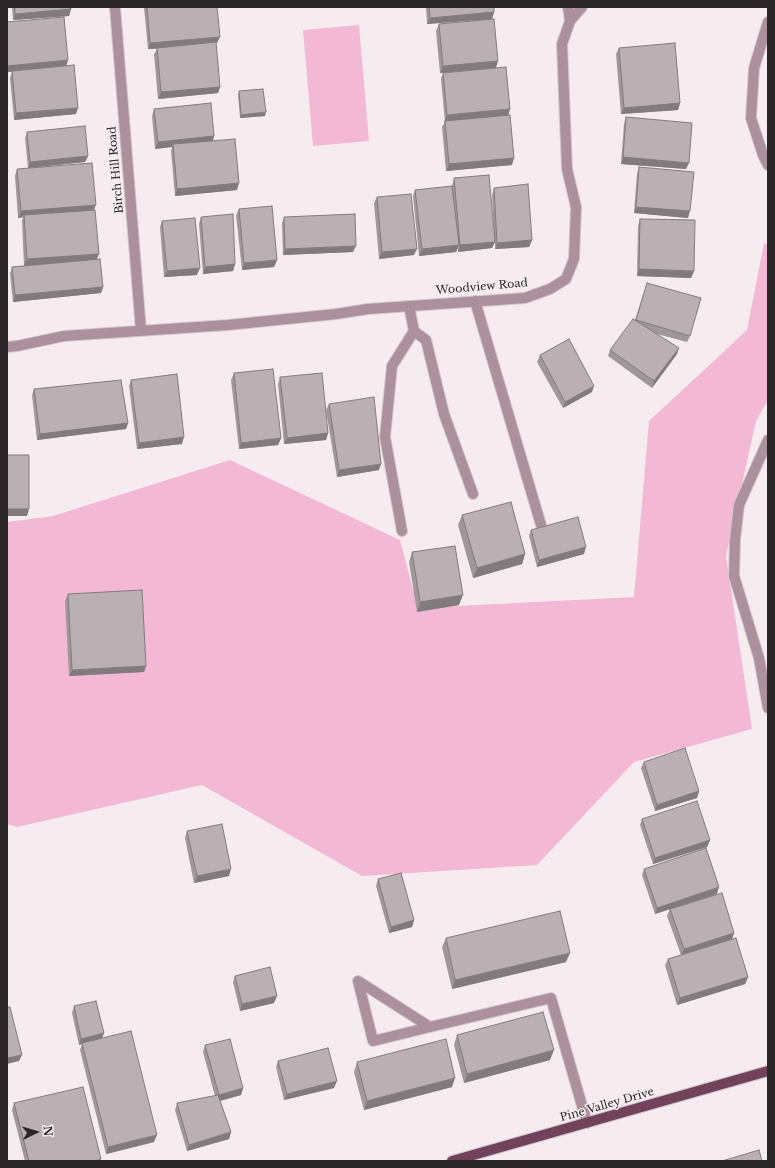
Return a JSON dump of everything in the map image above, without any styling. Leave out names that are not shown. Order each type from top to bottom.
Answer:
[{"type":"main road","name":"Pine Valley Drive","points":[[452,1161],[768,1071]]},
{"type":"street","name":"Birch Hill Road","points":[[115,7],[141,331]]},
{"type":"street","points":[[568,7],[570,21]]},
{"type":"street","name":"Woodview Road","points":[[7,347],[64,336],[228,325],[336,314],[368,309],[525,298],[550,289],[566,279],[574,259],[576,207],[567,169],[562,44],[570,21],[582,7]]},
{"type":"street","points":[[768,22],[754,68],[751,118],[763,156],[768,165]]},
{"type":"street","points":[[475,301],[541,525]]},
{"type":"street","points":[[409,306],[414,331],[426,340],[444,414],[473,494]]},
{"type":"street","points":[[402,531],[385,437],[392,366],[414,331]]},
{"type":"street","points":[[768,440],[739,505],[735,540],[734,576],[759,658],[768,708]]},
{"type":"street","points":[[430,1027],[358,981],[373,1041],[551,998],[587,1122]]},
{"type":"shaded area","points":[[359,25],[369,141],[313,146],[303,30]]},
{"type":"shaded area","points":[[764,243],[768,245],[768,400],[756,421],[726,556],[752,729],[634,762],[537,865],[362,876],[202,785],[17,827],[7,824],[7,522],[53,516],[230,460],[400,540],[418,608],[634,597],[649,421],[747,330]]},
{"type":"building","points":[[15,7],[71,7],[71,9],[15,14]]},
{"type":"building","points":[[147,7],[217,7],[220,37],[150,43]]},
{"type":"building","points":[[429,7],[494,7],[494,12],[430,18]]},
{"type":"building","points":[[64,17],[68,60],[7,66],[7,22]]},
{"type":"building","points":[[494,19],[498,61],[443,66],[439,24]]},
{"type":"building","points":[[216,42],[220,87],[161,92],[157,48]]},
{"type":"building","points":[[675,43],[680,103],[624,108],[619,48]]},
{"type":"building","points":[[74,65],[78,108],[16,113],[12,71]]},
{"type":"building","points":[[506,67],[510,109],[447,115],[443,73]]},
{"type":"building","points":[[263,89],[266,112],[241,115],[239,91]]},
{"type":"building","points":[[211,103],[214,136],[158,142],[154,109]]},
{"type":"building","points":[[510,115],[514,158],[449,164],[445,121]]},
{"type":"building","points":[[626,117],[692,123],[689,163],[623,157]]},
{"type":"building","points":[[85,126],[88,156],[30,162],[27,132]]},
{"type":"building","points":[[235,139],[239,183],[177,189],[173,144]]},
{"type":"building","points":[[92,163],[96,205],[21,211],[17,169]]},
{"type":"building","points":[[639,167],[694,172],[690,211],[636,207]]},
{"type":"building","points":[[489,175],[495,242],[460,245],[454,178]]},
{"type":"building","points":[[528,184],[532,240],[497,243],[494,188]]},
{"type":"building","points":[[452,186],[459,245],[422,249],[415,190]]},
{"type":"building","points":[[411,194],[417,249],[382,252],[377,197]]},
{"type":"building","points":[[272,206],[277,260],[244,263],[239,209]]},
{"type":"building","points":[[95,210],[99,254],[27,259],[24,215]]},
{"type":"building","points":[[233,214],[235,264],[205,267],[201,217]]},
{"type":"building","points":[[355,214],[356,246],[285,249],[284,217]]},
{"type":"building","points":[[195,218],[200,268],[167,271],[162,221]]},
{"type":"building","points":[[640,219],[695,220],[694,271],[639,269]]},
{"type":"building","points":[[100,259],[103,287],[15,295],[12,267]]},
{"type":"building","points":[[647,283],[701,298],[690,336],[636,320]]},
{"type":"building","points":[[633,319],[679,348],[654,381],[610,350]]},
{"type":"building","points":[[569,339],[594,386],[565,402],[540,355]]},
{"type":"building","points":[[273,369],[281,438],[241,443],[234,373]]},
{"type":"building","points":[[322,373],[328,433],[287,438],[280,377]]},
{"type":"building","points":[[177,374],[184,437],[139,443],[131,380]]},
{"type":"building","points":[[121,380],[128,423],[40,434],[34,389]]},
{"type":"building","points":[[374,397],[381,464],[339,470],[329,404]]},
{"type":"building","points":[[7,455],[29,455],[29,509],[7,509]]},
{"type":"building","points":[[511,502],[525,554],[477,568],[462,515]]},
{"type":"building","points":[[578,517],[586,547],[539,560],[531,530]]},
{"type":"building","points":[[455,546],[463,595],[420,602],[412,552]]},
{"type":"building","points":[[142,590],[146,666],[72,670],[68,594]]},
{"type":"building","points":[[685,748],[699,791],[657,805],[644,762]]},
{"type":"building","points":[[697,801],[710,840],[655,858],[642,819]]},
{"type":"building","points":[[222,824],[231,869],[197,876],[187,831]]},
{"type":"building","points":[[706,848],[719,887],[657,908],[644,869]]},
{"type":"building","points":[[401,873],[414,920],[391,927],[378,879]]},
{"type":"building","points":[[722,893],[734,933],[684,949],[670,909]]},
{"type":"building","points":[[560,911],[570,953],[455,980],[446,938]]},
{"type":"building","points":[[736,938],[748,977],[680,998],[668,959]]},
{"type":"building","points":[[270,967],[277,996],[242,1004],[235,976]]},
{"type":"building","points":[[96,1001],[104,1033],[81,1039],[74,1006]]},
{"type":"building","points":[[7,1007],[10,1007],[22,1055],[7,1058]]},
{"type":"building","points":[[543,1012],[554,1050],[467,1074],[457,1035]]},
{"type":"building","points":[[131,1031],[157,1135],[108,1147],[82,1043]]},
{"type":"building","points":[[230,1039],[243,1088],[219,1095],[205,1045]]},
{"type":"building","points":[[446,1039],[455,1078],[367,1101],[357,1062]]},
{"type":"building","points":[[328,1048],[337,1081],[287,1094],[278,1061]]},
{"type":"building","points":[[83,1087],[101,1159],[95,1161],[29,1161],[14,1103]]},
{"type":"building","points":[[218,1095],[231,1132],[189,1145],[177,1103]]},
{"type":"building","points":[[759,1150],[762,1161],[722,1161]]}]
